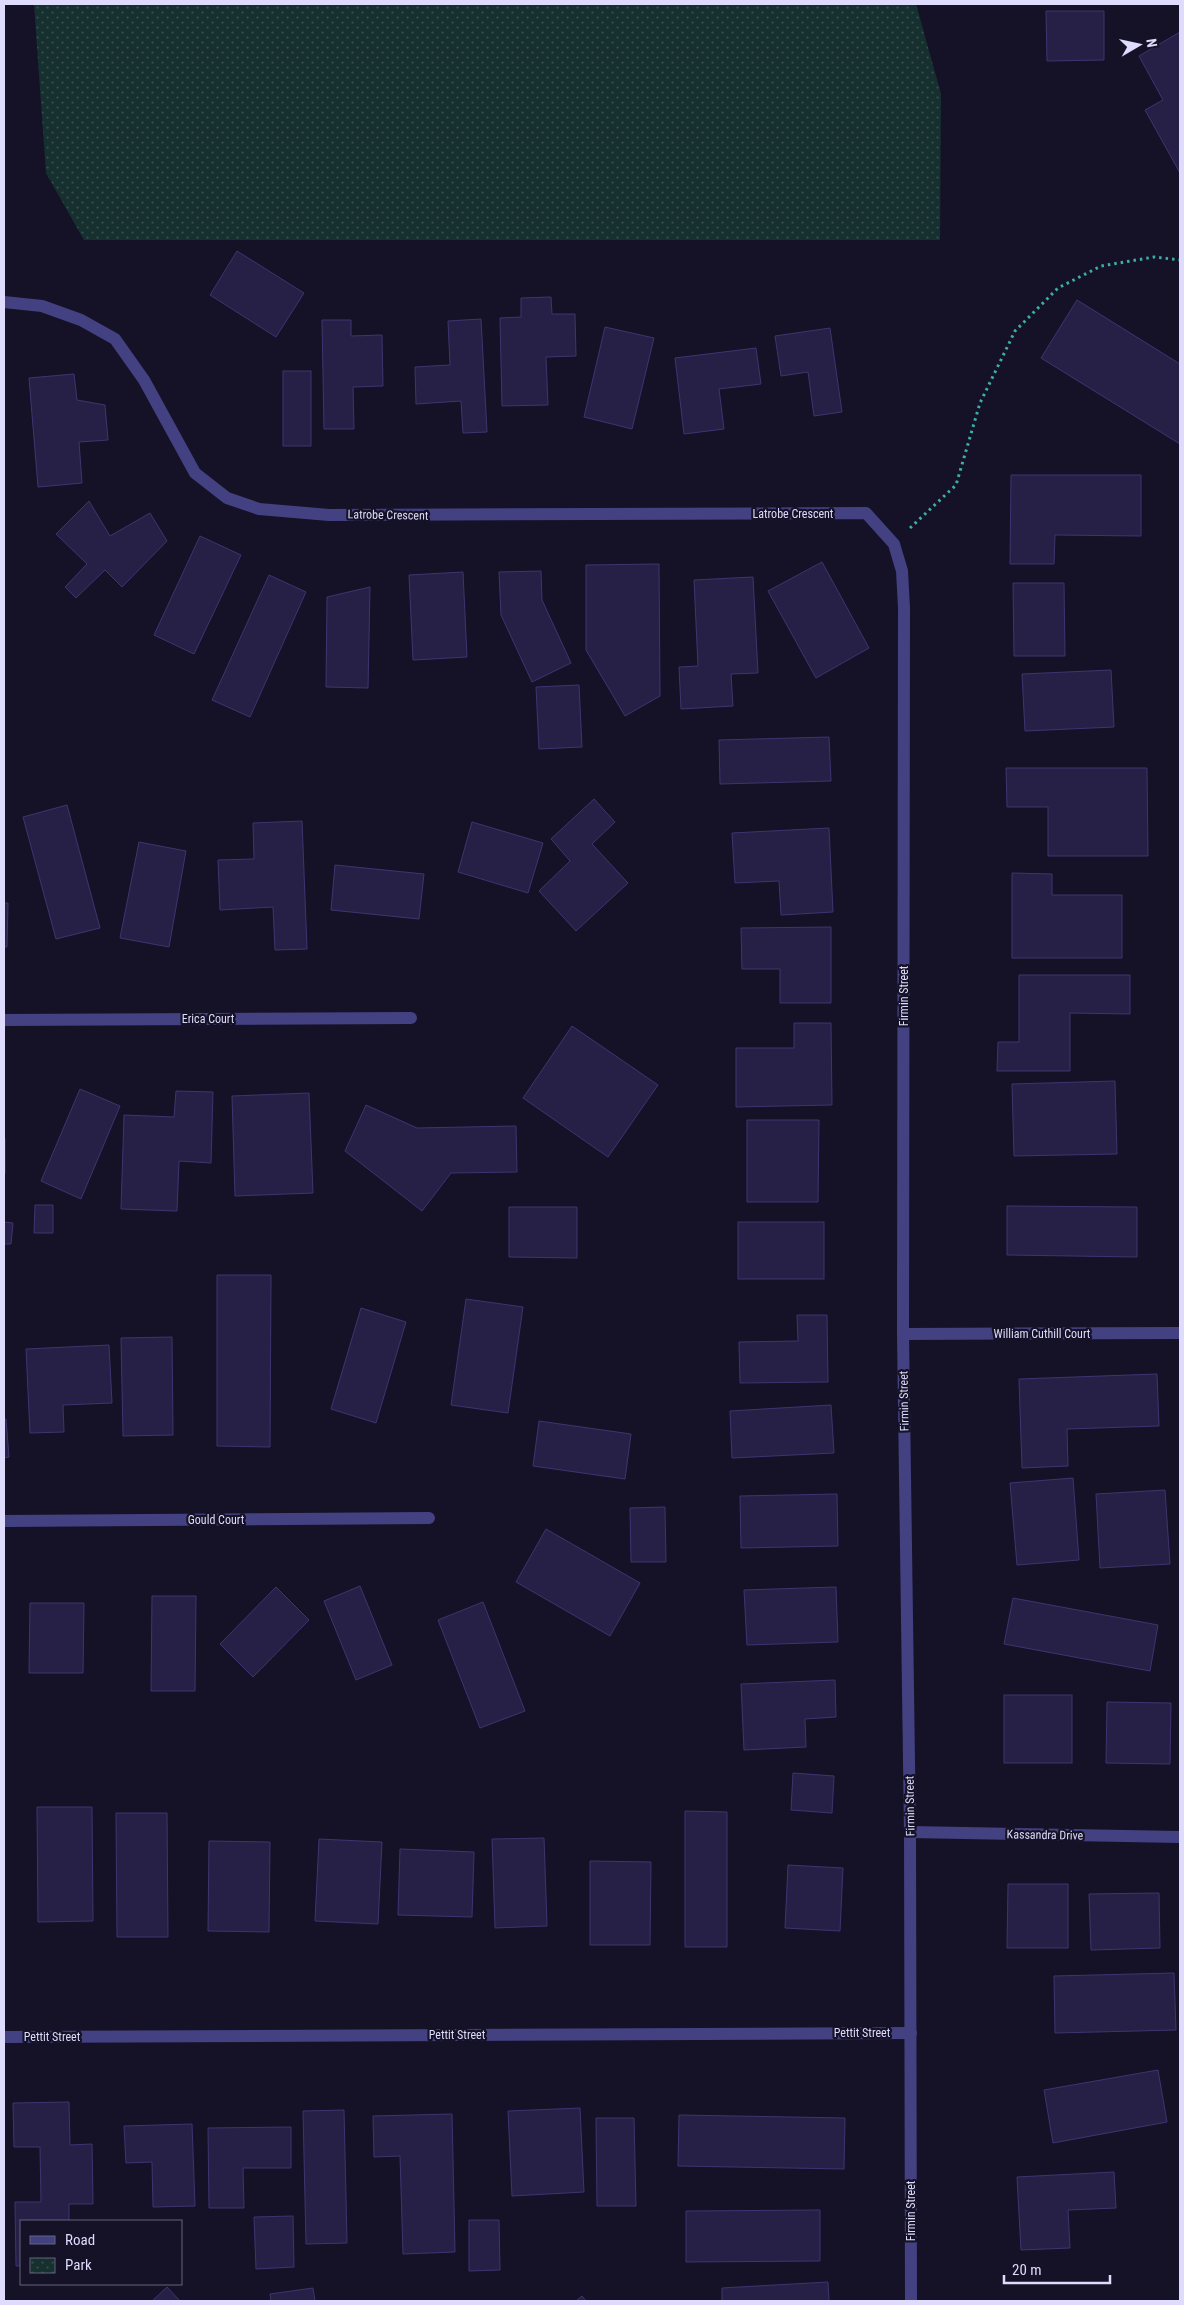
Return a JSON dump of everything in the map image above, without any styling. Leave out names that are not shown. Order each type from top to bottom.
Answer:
[{"type":"street","name":"Latrobe Crescent","points":[[4,302],[42,306],[82,320],[115,339],[144,380],[195,473],[227,498],[259,509],[329,515],[866,513]]},
{"type":"street","name":"Firmin Street","points":[[866,513],[894,544],[902,571],[904,608],[903,1334],[910,1832],[911,2301]]},
{"type":"street","name":"Erica Court","points":[[4,1020],[411,1018]]},
{"type":"street","name":"William Cuthill Court","points":[[903,1334],[1180,1333]]},
{"type":"street","name":"Gould Court","points":[[4,1521],[429,1518]]},
{"type":"street","name":"Kassandra Drive","points":[[910,1832],[1180,1837]]},
{"type":"street","name":"Pettit Street","points":[[4,2037],[911,2033]]},
{"type":"path","points":[[894,544],[956,485],[980,403],[1015,331],[1058,288],[1101,266],[1154,258],[1180,260]]},
{"type":"green space","points":[[34,4],[916,4],[941,94],[940,240],[84,240],[46,173]]},
{"type":"building","points":[[1046,11],[1104,11],[1104,60],[1047,61]]},
{"type":"building","points":[[1180,32],[1180,173],[1145,110],[1163,100],[1139,56]]},
{"type":"building","points":[[237,251],[304,293],[276,337],[210,295]]},
{"type":"building","points":[[551,297],[552,314],[575,314],[576,356],[546,357],[548,405],[502,406],[500,318],[521,317],[521,298]]},
{"type":"building","points":[[1077,300],[1180,364],[1180,444],[1041,358]]},
{"type":"building","points":[[481,319],[487,432],[463,433],[461,401],[416,404],[415,367],[450,365],[448,321]]},
{"type":"building","points":[[322,320],[351,320],[351,336],[382,335],[383,386],[353,387],[354,429],[324,429]]},
{"type":"building","points":[[605,327],[654,338],[632,429],[584,417]]},
{"type":"building","points":[[830,328],[842,412],[814,416],[808,372],[781,376],[775,336]]},
{"type":"building","points":[[756,348],[761,384],[719,389],[724,429],[684,434],[675,358]]},
{"type":"building","points":[[283,371],[311,371],[311,446],[283,446]]},
{"type":"building","points":[[74,374],[77,400],[105,405],[108,440],[79,442],[82,483],[38,487],[29,378]]},
{"type":"building","points":[[1011,475],[1141,475],[1141,536],[1055,535],[1054,564],[1010,564]]},
{"type":"building","points":[[89,501],[110,536],[150,513],[167,541],[122,587],[105,570],[76,598],[65,587],[87,564],[56,534]]},
{"type":"building","points":[[200,536],[241,555],[194,654],[154,635]]},
{"type":"building","points":[[822,562],[869,648],[816,678],[768,591]]},
{"type":"building","points":[[659,564],[660,696],[625,716],[586,650],[586,565]]},
{"type":"building","points":[[541,571],[542,600],[571,663],[532,682],[501,615],[499,572]]},
{"type":"building","points":[[463,572],[467,657],[413,660],[409,575]]},
{"type":"building","points":[[269,575],[306,592],[250,717],[212,700]]},
{"type":"building","points":[[753,577],[758,673],[731,674],[733,706],[681,709],[679,667],[698,666],[694,580]]},
{"type":"building","points":[[1013,583],[1064,583],[1065,656],[1014,656]]},
{"type":"building","points":[[370,587],[368,688],[326,687],[327,597]]},
{"type":"building","points":[[1111,670],[1114,727],[1025,731],[1022,674]]},
{"type":"building","points":[[579,685],[582,747],[539,749],[536,687]]},
{"type":"building","points":[[829,737],[831,781],[720,784],[719,740]]},
{"type":"building","points":[[1006,768],[1147,768],[1148,856],[1048,856],[1048,807],[1007,807]]},
{"type":"building","points":[[594,799],[615,822],[592,844],[628,883],[576,931],[539,891],[570,861],[551,839]]},
{"type":"building","points":[[67,805],[100,928],[56,939],[23,817]]},
{"type":"building","points":[[302,821],[307,949],[275,950],[273,907],[220,910],[218,860],[254,859],[253,823]]},
{"type":"building","points":[[472,822],[543,843],[528,893],[458,872]]},
{"type":"building","points":[[829,828],[833,912],[781,915],[779,881],[735,883],[732,833]]},
{"type":"building","points":[[139,842],[186,851],[169,947],[120,938]]},
{"type":"building","points":[[335,865],[424,874],[419,919],[331,910]]},
{"type":"building","points":[[1012,873],[1052,874],[1052,895],[1122,895],[1122,958],[1012,958]]},
{"type":"building","points":[[4,903],[8,903],[7,947],[4,947]]},
{"type":"building","points":[[831,927],[831,1003],[780,1003],[780,969],[742,969],[741,928]]},
{"type":"building","points":[[1019,975],[1130,975],[1130,1014],[1070,1013],[1070,1071],[997,1071],[998,1042],[1019,1042]]},
{"type":"building","points":[[794,1023],[831,1023],[832,1105],[736,1107],[736,1048],[794,1048]]},
{"type":"building","points":[[572,1026],[658,1085],[608,1157],[523,1098]]},
{"type":"building","points":[[1115,1081],[1117,1154],[1014,1156],[1012,1084]]},
{"type":"building","points":[[80,1089],[120,1106],[81,1199],[41,1181]]},
{"type":"building","points":[[176,1091],[213,1092],[211,1163],[179,1161],[177,1211],[121,1209],[124,1115],[174,1117]]},
{"type":"building","points":[[309,1093],[313,1193],[235,1196],[232,1096]]},
{"type":"building","points":[[366,1105],[417,1128],[516,1126],[517,1172],[451,1173],[422,1211],[345,1151]]},
{"type":"building","points":[[747,1120],[819,1120],[818,1202],[747,1202]]},
{"type":"building","points":[[5,1139],[5,1173],[4,1173]]},
{"type":"building","points":[[35,1205],[53,1205],[53,1233],[34,1233]]},
{"type":"building","points":[[1007,1206],[1137,1207],[1137,1257],[1007,1255]]},
{"type":"building","points":[[509,1207],[577,1207],[577,1258],[509,1257]]},
{"type":"building","points":[[4,1222],[13,1223],[11,1244],[4,1244]]},
{"type":"building","points":[[738,1222],[824,1222],[824,1279],[738,1279]]},
{"type":"building","points":[[217,1275],[271,1275],[270,1447],[217,1446]]},
{"type":"building","points":[[466,1299],[523,1307],[508,1413],[451,1405]]},
{"type":"building","points":[[361,1308],[406,1322],[376,1423],[331,1409]]},
{"type":"building","points":[[797,1315],[827,1315],[828,1382],[740,1383],[739,1342],[798,1341]]},
{"type":"building","points":[[172,1337],[173,1435],[123,1436],[121,1338]]},
{"type":"building","points":[[109,1345],[112,1403],[63,1405],[64,1432],[30,1433],[26,1349]]},
{"type":"building","points":[[1157,1374],[1159,1426],[1067,1429],[1068,1466],[1022,1468],[1019,1379]]},
{"type":"building","points":[[831,1405],[834,1453],[732,1458],[730,1411]]},
{"type":"building","points":[[4,1419],[6,1419],[9,1457],[4,1458]]},
{"type":"building","points":[[539,1421],[631,1434],[625,1479],[533,1466]]},
{"type":"building","points":[[1073,1478],[1079,1560],[1017,1565],[1010,1483]]},
{"type":"building","points":[[1165,1490],[1170,1564],[1100,1568],[1096,1494]]},
{"type":"building","points":[[837,1494],[838,1546],[741,1548],[740,1496]]},
{"type":"building","points":[[665,1507],[666,1562],[631,1562],[630,1508]]},
{"type":"building","points":[[546,1529],[640,1583],[610,1636],[516,1582]]},
{"type":"building","points":[[360,1586],[392,1665],[356,1680],[324,1601]]},
{"type":"building","points":[[276,1587],[309,1620],[253,1677],[220,1644]]},
{"type":"building","points":[[836,1587],[838,1642],[747,1645],[744,1590]]},
{"type":"building","points":[[152,1596],[196,1596],[195,1691],[151,1691]]},
{"type":"building","points":[[1013,1598],[1158,1625],[1150,1671],[1004,1644]]},
{"type":"building","points":[[483,1602],[525,1711],[480,1728],[438,1620]]},
{"type":"building","points":[[30,1603],[84,1603],[83,1673],[29,1673]]},
{"type":"building","points":[[835,1680],[836,1717],[805,1719],[806,1747],[744,1750],[741,1684]]},
{"type":"building","points":[[1004,1695],[1072,1695],[1072,1763],[1004,1763]]},
{"type":"building","points":[[1107,1702],[1171,1703],[1170,1764],[1106,1763]]},
{"type":"building","points":[[793,1773],[834,1776],[832,1813],[791,1810]]},
{"type":"building","points":[[37,1807],[92,1807],[93,1921],[38,1922]]},
{"type":"building","points":[[685,1811],[727,1812],[727,1947],[685,1947]]},
{"type":"building","points":[[116,1813],[167,1813],[168,1937],[117,1937]]},
{"type":"building","points":[[544,1838],[547,1926],[495,1928],[492,1839]]},
{"type":"building","points":[[319,1839],[382,1842],[378,1924],[315,1921]]},
{"type":"building","points":[[209,1841],[270,1842],[269,1932],[208,1931]]},
{"type":"building","points":[[400,1849],[474,1852],[472,1917],[398,1915]]},
{"type":"building","points":[[590,1861],[651,1862],[650,1945],[590,1945]]},
{"type":"building","points":[[788,1865],[843,1868],[840,1931],[785,1928]]},
{"type":"building","points":[[1008,1884],[1068,1884],[1068,1948],[1007,1948]]},
{"type":"building","points":[[1159,1893],[1160,1948],[1091,1950],[1089,1894]]},
{"type":"building","points":[[1174,1973],[1176,2030],[1055,2033],[1054,1976]]},
{"type":"building","points":[[1158,2070],[1167,2122],[1053,2143],[1044,2090]]},
{"type":"building","points":[[69,2102],[70,2145],[92,2144],[93,2204],[69,2204],[69,2220],[20,2220],[20,2266],[16,2266],[15,2202],[41,2202],[40,2147],[14,2147],[13,2103]]},
{"type":"building","points":[[580,2108],[584,2192],[512,2196],[508,2111]]},
{"type":"building","points":[[344,2110],[347,2243],[306,2244],[303,2111]]},
{"type":"building","points":[[452,2114],[455,2252],[403,2254],[400,2156],[374,2157],[373,2116]]},
{"type":"building","points":[[679,2115],[845,2118],[844,2169],[678,2166]]},
{"type":"building","points":[[596,2118],[634,2118],[636,2206],[597,2206]]},
{"type":"building","points":[[192,2124],[195,2206],[153,2207],[152,2162],[126,2163],[124,2126]]},
{"type":"building","points":[[291,2127],[291,2168],[243,2168],[244,2208],[209,2208],[208,2128]]},
{"type":"building","points":[[1114,2172],[1116,2208],[1068,2210],[1070,2248],[1021,2250],[1017,2177]]},
{"type":"building","points":[[820,2210],[820,2261],[686,2262],[686,2211]]},
{"type":"building","points":[[293,2216],[294,2267],[256,2269],[254,2217]]},
{"type":"building","points":[[469,2220],[499,2220],[500,2270],[469,2271]]},
{"type":"building","points":[[828,2282],[829,2301],[722,2301],[722,2288]]},
{"type":"building","points":[[167,2287],[180,2301],[152,2301]]},
{"type":"building","points":[[313,2288],[315,2301],[271,2301],[270,2294]]},
{"type":"building","points":[[582,2296],[586,2301],[576,2301]]}]
